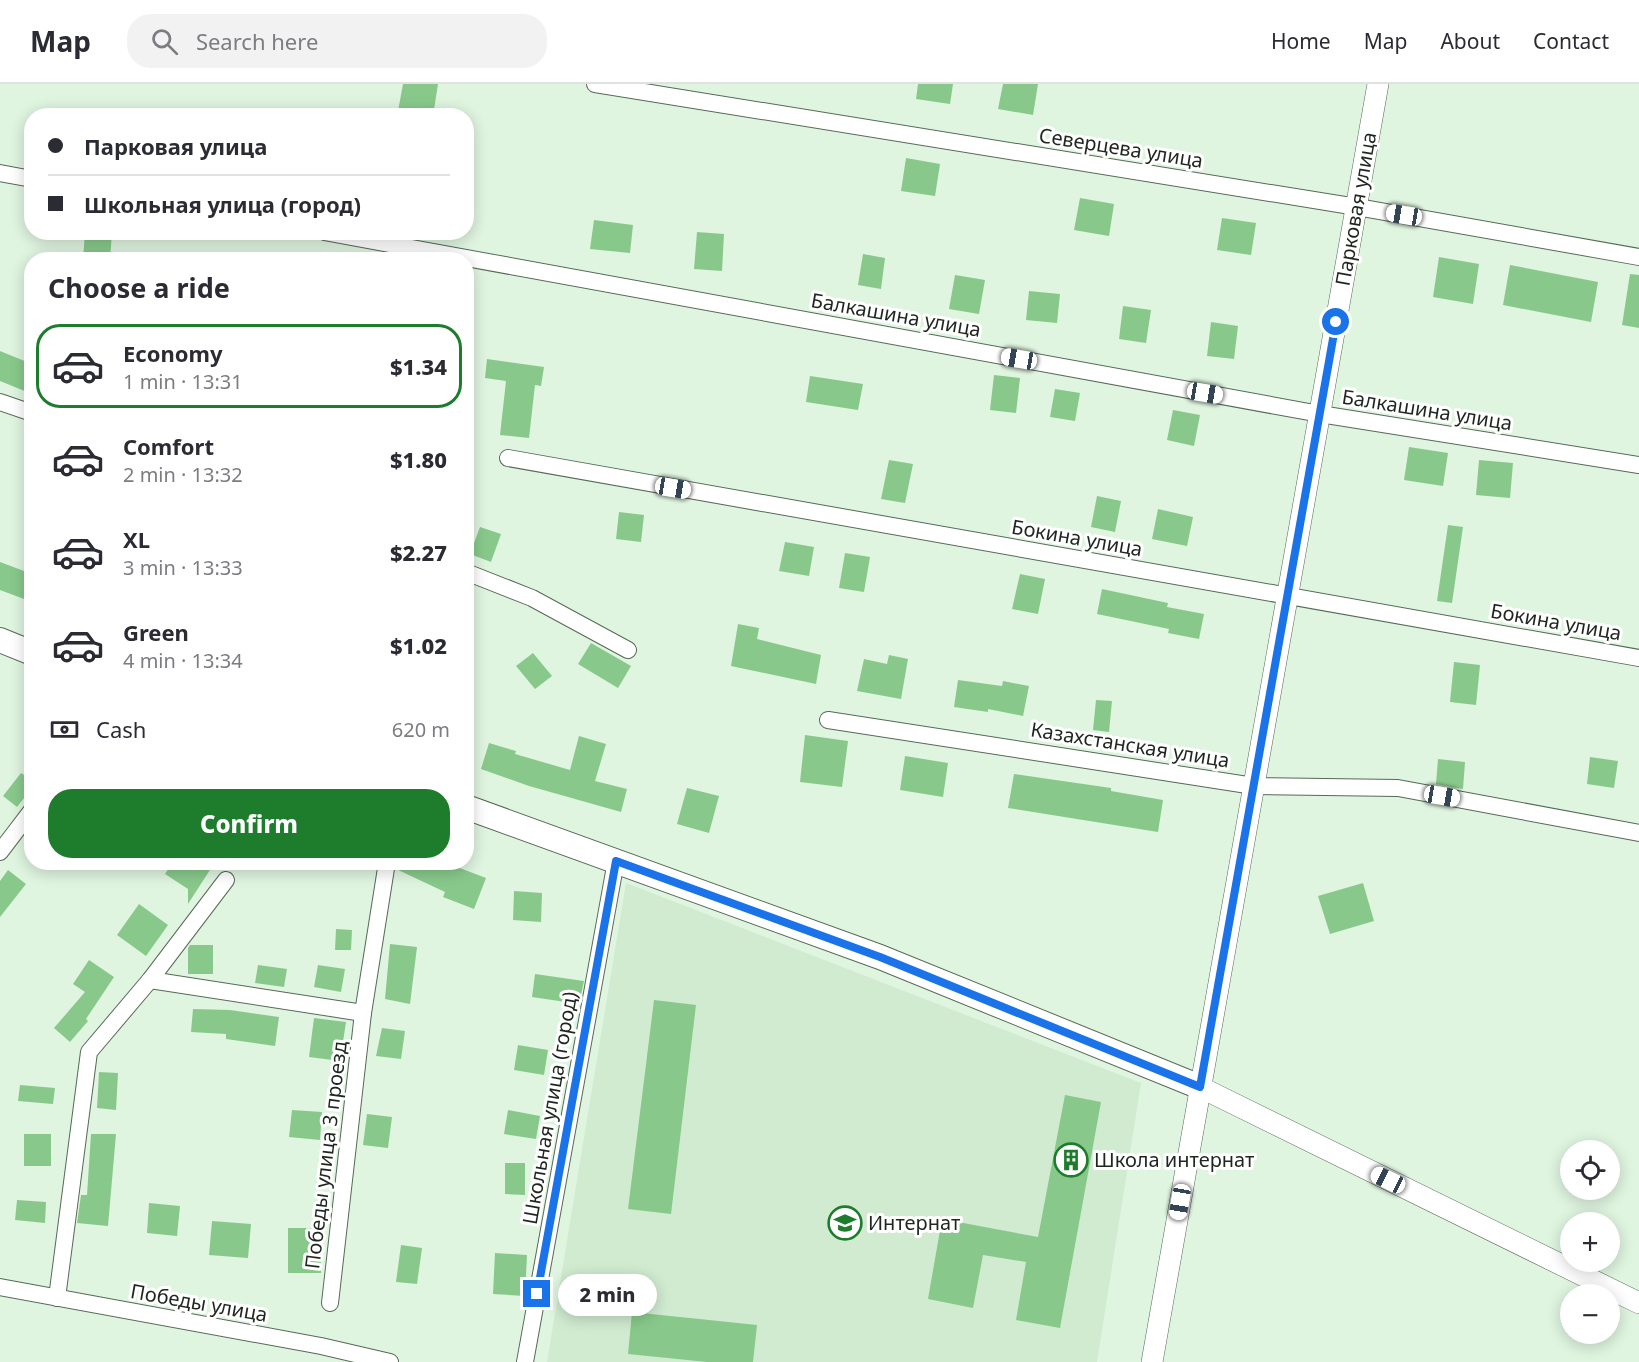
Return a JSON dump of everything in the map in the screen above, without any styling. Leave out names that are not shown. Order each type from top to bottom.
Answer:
[{"type":"main road","points":[[0,640],[24,650]]},
{"type":"main road","points":[[474,810],[880,957],[1200,1087]]},
{"type":"street","name":"Северцева улица","points":[[595,84],[1357,207],[1639,257]]},
{"type":"street","name":"Парковая улица","points":[[1152,1362],[1378,84]]},
{"type":"street","points":[[0,173],[24,178]]},
{"type":"street","name":"Балкашина улица","points":[[368,240],[433,252]]},
{"type":"street","name":"Балкашина улица","points":[[474,259],[1320,414],[1639,465]]},
{"type":"street","points":[[0,402],[24,410]]},
{"type":"street","name":"Бокина улица","points":[[508,458],[1639,658]]},
{"type":"street","points":[[474,575],[532,598],[628,650]]},
{"type":"street","name":"Казахстанская улица","points":[[828,720],[1254,786],[1398,788],[1639,833]]},
{"type":"street","points":[[0,852],[24,820]]},
{"type":"street","name":"Школьная улица (город)","points":[[525,1362],[616,861]]},
{"type":"street","name":"Победы улица 3 проезд","points":[[330,1303],[363,1012],[386,870]]},
{"type":"street","points":[[57,1298],[90,1052],[150,980],[226,880]]},
{"type":"street","points":[[150,980],[363,1012]]},
{"type":"street","points":[[1200,1087],[1639,1303]]},
{"type":"street","name":"Победы улица","points":[[0,1287],[321,1346],[390,1362]]},
{"type":"shaded area","name":"Интернат","points":[[626,883],[1141,1083],[1097,1362],[547,1362]]},
{"type":"building","points":[[403,84],[438,84],[434,108],[399,108]]},
{"type":"building","points":[[918,84],[953,84],[950,104],[916,99]]},
{"type":"building","points":[[1003,84],[1038,84],[1033,115],[998,109]]},
{"type":"building","points":[[906,158],[940,164],[935,196],[901,191]]},
{"type":"building","points":[[1080,198],[1114,204],[1109,236],[1074,230]]},
{"type":"building","points":[[1222,218],[1256,223],[1251,255],[1217,250]]},
{"type":"building","points":[[594,220],[633,225],[630,253],[590,249]]},
{"type":"building","points":[[697,232],[724,234],[722,271],[694,269]]},
{"type":"building","points":[[84,240],[111,240],[111,252],[84,252]]},
{"type":"building","points":[[863,254],[885,258],[881,289],[858,285]]},
{"type":"building","points":[[1439,257],[1479,264],[1473,304],[1433,297]]},
{"type":"building","points":[[1510,265],[1598,282],[1591,322],[1503,305]]},
{"type":"building","points":[[1630,274],[1639,275],[1639,328],[1622,325]]},
{"type":"building","points":[[955,275],[985,280],[979,314],[949,309]]},
{"type":"building","points":[[1029,291],[1060,294],[1057,323],[1026,320]]},
{"type":"building","points":[[1123,306],[1151,310],[1146,343],[1119,339]]},
{"type":"building","points":[[1211,322],[1238,326],[1234,359],[1207,356]]},
{"type":"building","points":[[0,351],[24,361],[24,391],[0,381]]},
{"type":"building","points":[[487,359],[544,367],[541,386],[535,385],[529,438],[500,435],[506,381],[485,378]]},
{"type":"building","points":[[994,375],[1020,378],[1016,413],[990,410]]},
{"type":"building","points":[[810,376],[863,384],[858,410],[806,402]]},
{"type":"building","points":[[1055,389],[1080,393],[1075,421],[1050,417]]},
{"type":"building","points":[[1173,410],[1200,415],[1194,446],[1167,440]]},
{"type":"building","points":[[1409,447],[1448,453],[1443,486],[1404,480]]},
{"type":"building","points":[[889,460],[913,464],[905,503],[881,499]]},
{"type":"building","points":[[1479,460],[1513,463],[1510,498],[1476,495]]},
{"type":"building","points":[[1097,496],[1121,501],[1115,532],[1091,527]]},
{"type":"building","points":[[1158,509],[1193,517],[1187,546],[1152,539]]},
{"type":"building","points":[[619,512],[644,515],[641,542],[616,539]]},
{"type":"building","points":[[1448,525],[1463,527],[1452,603],[1437,601]]},
{"type":"building","points":[[480,527],[501,534],[491,562],[474,556],[474,543]]},
{"type":"building","points":[[785,542],[814,547],[809,576],[779,571]]},
{"type":"building","points":[[845,553],[870,557],[864,592],[839,588]]},
{"type":"building","points":[[0,562],[24,571],[24,599],[0,590]]},
{"type":"building","points":[[1020,574],[1045,579],[1038,614],[1012,609]]},
{"type":"building","points":[[1102,589],[1168,603],[1167,607],[1204,614],[1199,639],[1168,633],[1169,629],[1097,614]]},
{"type":"building","points":[[738,624],[759,628],[757,639],[821,655],[816,684],[731,666]]},
{"type":"building","points":[[591,643],[631,666],[618,688],[578,664]]},
{"type":"building","points":[[533,653],[552,676],[535,689],[516,666]]},
{"type":"building","points":[[889,655],[908,659],[901,699],[857,691],[864,659],[887,664]]},
{"type":"building","points":[[1454,662],[1480,665],[1476,705],[1450,702]]},
{"type":"building","points":[[958,680],[1002,686],[1003,681],[1029,686],[1023,716],[988,709],[988,712],[954,707]]},
{"type":"building","points":[[1096,700],[1112,701],[1109,732],[1093,730]]},
{"type":"building","points":[[805,735],[848,741],[842,787],[800,782]]},
{"type":"building","points":[[579,736],[606,744],[595,781],[627,789],[621,812],[529,786],[481,769],[489,743],[516,751],[515,754],[570,770]]},
{"type":"building","points":[[905,756],[948,763],[943,797],[900,790]]},
{"type":"building","points":[[1590,757],[1618,761],[1614,788],[1587,784]]},
{"type":"building","points":[[1438,759],[1465,762],[1463,789],[1436,784]]},
{"type":"building","points":[[21,773],[24,775],[24,798],[17,807],[3,796]]},
{"type":"building","points":[[1014,774],[1111,788],[1111,791],[1163,800],[1158,832],[1008,808]]},
{"type":"building","points":[[687,788],[719,796],[709,833],[677,824]]},
{"type":"building","points":[[8,870],[26,884],[0,917],[0,881]]},
{"type":"building","points":[[168,870],[210,870],[188,904],[188,889],[165,874]]},
{"type":"building","points":[[398,870],[465,870],[486,878],[474,909],[443,897],[445,892]]},
{"type":"building","points":[[1363,883],[1374,921],[1330,934],[1318,896]]},
{"type":"building","points":[[514,891],[542,893],[541,922],[513,920]]},
{"type":"building","points":[[139,904],[168,925],[146,956],[117,935]]},
{"type":"building","points":[[336,929],[352,930],[351,950],[335,950]]},
{"type":"building","points":[[390,944],[417,947],[410,1004],[385,999]]},
{"type":"building","points":[[190,945],[213,945],[213,974],[188,974]]},
{"type":"building","points":[[89,960],[114,977],[86,1019],[88,1021],[70,1042],[54,1028],[85,992],[73,984]]},
{"type":"building","points":[[258,965],[287,969],[284,987],[255,983]]},
{"type":"building","points":[[318,965],[345,969],[341,992],[314,987]]},
{"type":"building","points":[[535,974],[584,981],[579,1004],[532,997]]},
{"type":"building","points":[[654,1000],[696,1005],[671,1214],[628,1209]]},
{"type":"building","points":[[193,1009],[230,1010],[279,1017],[275,1046],[226,1039],[226,1034],[191,1032]]},
{"type":"building","points":[[314,1018],[346,1022],[340,1061],[309,1057]]},
{"type":"building","points":[[382,1028],[405,1031],[401,1059],[376,1056]]},
{"type":"building","points":[[518,1045],[548,1050],[544,1075],[514,1070]]},
{"type":"building","points":[[99,1072],[118,1073],[116,1110],[97,1108]]},
{"type":"building","points":[[20,1085],[55,1088],[53,1104],[18,1101]]},
{"type":"building","name":"Школа интернат","points":[[1065,1095],[1101,1102],[1060,1328],[1016,1320],[1026,1262],[983,1255],[973,1308],[928,1299],[942,1219],[1038,1237]]},
{"type":"building","points":[[292,1110],[322,1112],[320,1140],[289,1137]]},
{"type":"building","points":[[508,1110],[540,1116],[536,1139],[504,1134]]},
{"type":"building","points":[[367,1114],[392,1117],[388,1148],[363,1145]]},
{"type":"building","points":[[24,1134],[51,1134],[51,1166],[24,1166]]},
{"type":"building","points":[[91,1134],[116,1134],[108,1226],[77,1223],[81,1195],[87,1195]]},
{"type":"building","points":[[505,1163],[525,1163],[525,1195],[505,1194]]},
{"type":"building","points":[[17,1200],[46,1202],[45,1223],[15,1220]]},
{"type":"building","points":[[149,1203],[180,1206],[177,1236],[147,1233]]},
{"type":"building","points":[[212,1221],[251,1224],[248,1258],[209,1255]]},
{"type":"building","points":[[288,1228],[321,1228],[321,1273],[288,1273]]},
{"type":"building","points":[[401,1245],[422,1248],[417,1284],[396,1282]]},
{"type":"building","points":[[495,1253],[527,1255],[525,1296],[493,1294]]},
{"type":"building","points":[[632,1312],[757,1325],[753,1362],[707,1362],[628,1354]]},
{"type":"place","name":"Школа интернат","points":[[1071,1160]]},
{"type":"place","name":"Интернат","points":[[845,1223]]},
{"type":"route","points":[[537,1294],[616,861],[880,957],[1200,1087],[1336,322]]}]
